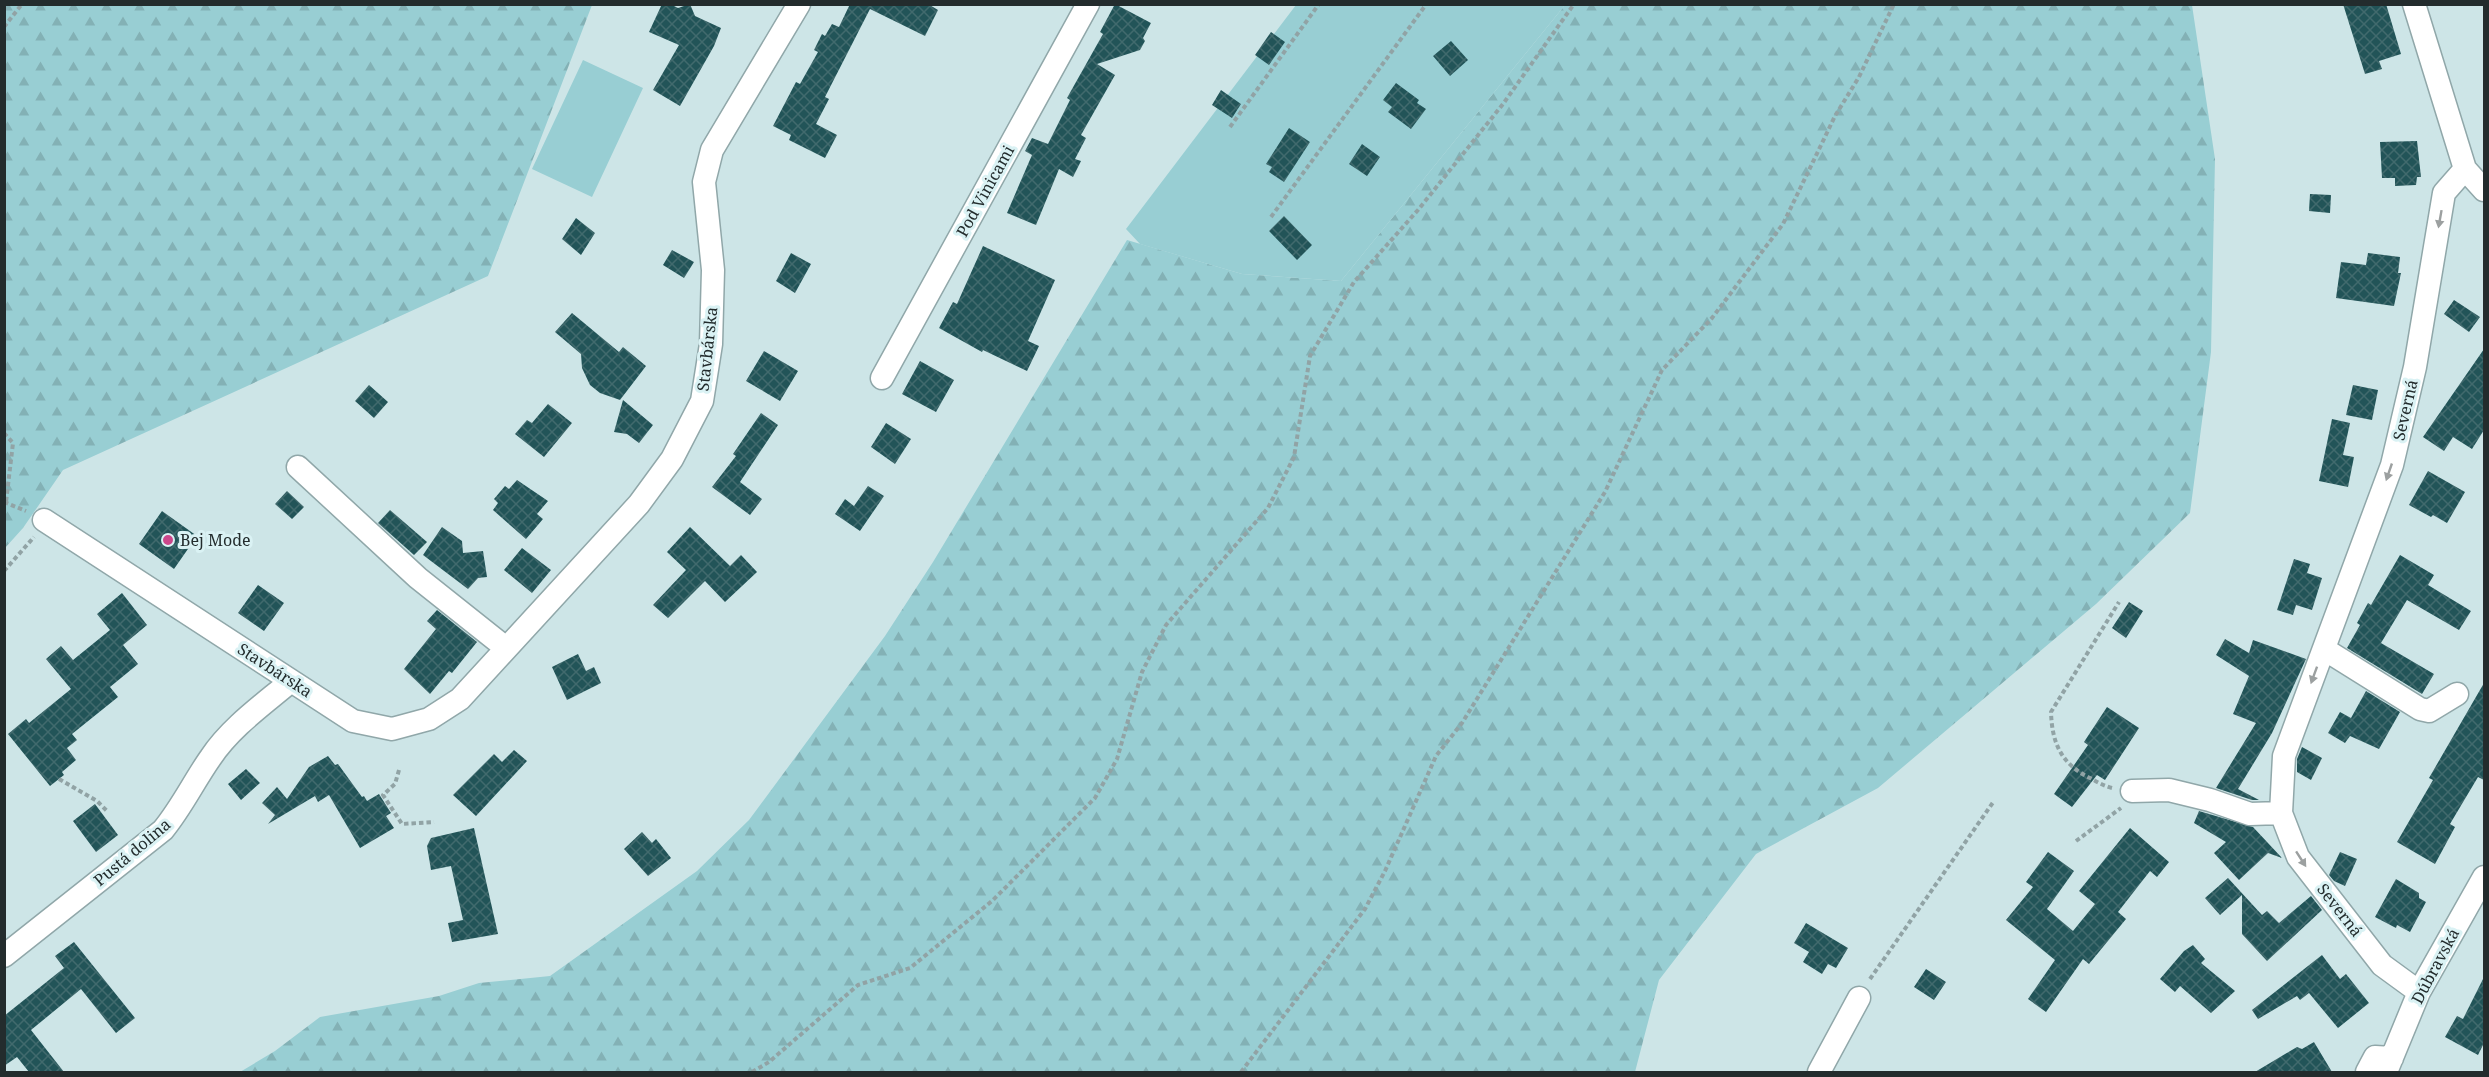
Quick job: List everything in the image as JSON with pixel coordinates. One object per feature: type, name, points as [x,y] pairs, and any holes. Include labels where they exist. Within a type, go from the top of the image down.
[{"type":"street","name":"Stavbárska","points":[[44,520],[353,721],[392,729],[429,719],[460,699],[639,504],[672,459],[702,401],[711,344],[713,270],[704,182],[712,150],[799,4]]},
{"type":"street","name":"Pod Vinicami","points":[[882,378],[1088,4]]},
{"type":"street","points":[[2414,4],[2465,169],[2484,190]]},
{"type":"street","name":"Severná","points":[[2419,992],[2382,965],[2298,857],[2281,813],[2284,756],[2392,465],[2415,367],[2444,193],[2465,169]]},
{"type":"street","points":[[298,467],[418,578],[506,648]]},
{"type":"street","points":[[2324,649],[2420,709],[2429,711],[2457,694]]},
{"type":"street","name":"Pustá dolina","points":[[4,956],[163,830],[180,809],[212,755],[235,729],[291,681]]},
{"type":"street","points":[[2132,792],[2169,790],[2210,800],[2250,814],[2281,813]]},
{"type":"street","name":"Dúbravská","points":[[2367,1072],[2375,1057],[2389,1065],[2419,992],[2484,877]]},
{"type":"street","points":[[1819,1072],[1859,998]]},
{"type":"path","points":[[4,27],[22,4]]},
{"type":"path","points":[[1230,127],[1319,4]]},
{"type":"path","points":[[1271,217],[1425,6],[1423,4]]},
{"type":"path","points":[[752,1072],[770,1062],[858,985],[910,968],[992,901],[1095,798],[1117,759],[1142,672],[1166,625],[1268,508],[1294,457],[1310,356],[1354,282],[1418,210],[1503,104],[1574,4]]},
{"type":"path","points":[[1241,1072],[1365,909],[1385,871],[1436,756],[1461,723],[1605,492],[1662,370],[1712,318],[1783,224],[1835,116],[1860,77],[1894,4]]},
{"type":"path","points":[[4,433],[13,443],[6,502]]},
{"type":"path","points":[[4,571],[31,540],[44,520]]},
{"type":"path","points":[[2076,842],[2124,806],[2132,792],[2107,787],[2082,774],[2063,760],[2052,731],[2052,712],[2119,602]]},
{"type":"path","points":[[399,770],[395,784],[383,795],[402,824],[434,822]]},
{"type":"path","points":[[59,779],[97,801],[108,812]]},
{"type":"path","points":[[1859,998],[1875,970],[1994,801]]},
{"type":"green space","points":[[5,4],[592,5],[488,276],[63,470],[23,528],[5,548]]},
{"type":"green space","points":[[1296,5],[1565,5],[1341,281],[1242,274],[1140,244],[1126,229]]},
{"type":"green space","points":[[1565,5],[2192,5],[2215,159],[2211,352],[2190,513],[2096,604],[1878,788],[1756,854],[1659,980],[1635,1072],[240,1072],[275,1051],[320,1017],[439,996],[479,983],[550,976],[697,871],[749,820],[885,636],[933,562],[1127,240],[1242,274],[1341,281]]},
{"type":"green space","points":[[583,60],[643,88],[592,197],[532,169]]},
{"type":"building","points":[[662,4],[670,4],[678,8],[690,4],[695,16],[721,28],[714,46],[680,106],[653,90],[679,45],[649,32]]},
{"type":"building","points":[[850,4],[928,4],[938,10],[925,36],[870,9],[825,97],[829,99],[816,124],[837,135],[825,158],[789,140],[791,135],[773,126],[796,82],[800,84],[818,52],[814,50],[822,34],[825,36],[832,24],[839,27]]},
{"type":"building","points":[[1115,4],[1151,23],[1143,38],[1145,41],[1140,50],[1097,64],[1115,75],[1081,135],[1086,138],[1075,159],[1081,161],[1073,177],[1059,169],[1036,225],[1007,213],[1032,155],[1025,151],[1032,138],[1048,144],[1070,100],[1067,98],[1103,34],[1100,32]]},
{"type":"building","points":[[2343,4],[2386,4],[2401,54],[2379,61],[2382,69],[2365,74]]},
{"type":"building","points":[[1271,32],[1285,42],[1269,65],[1255,55]]},
{"type":"building","points":[[1451,41],[1468,60],[1450,76],[1433,56]]},
{"type":"building","points":[[1396,83],[1419,100],[1417,103],[1426,109],[1411,129],[1388,112],[1392,107],[1383,100]]},
{"type":"building","points":[[1221,90],[1241,104],[1232,118],[1212,105]]},
{"type":"building","points":[[1289,128],[1310,142],[1284,182],[1269,172],[1272,167],[1266,164]]},
{"type":"building","points":[[2417,141],[2421,177],[2417,177],[2416,185],[2395,186],[2395,178],[2382,178],[2380,142]]},
{"type":"building","points":[[1362,144],[1380,157],[1367,176],[1349,164]]},
{"type":"building","points":[[2310,194],[2331,195],[2330,213],[2309,211]]},
{"type":"building","points":[[1284,216],[1312,245],[1297,260],[1269,231]]},
{"type":"building","points":[[576,218],[595,233],[581,255],[562,239]]},
{"type":"building","points":[[983,246],[1055,280],[1028,341],[1039,346],[1027,371],[983,350],[982,352],[939,328],[953,302],[957,304]]},
{"type":"building","points":[[672,250],[694,262],[684,278],[663,265]]},
{"type":"building","points":[[791,253],[811,264],[795,293],[776,281]]},
{"type":"building","points":[[2368,253],[2400,257],[2398,273],[2401,273],[2394,306],[2336,298],[2341,262],[2366,265]]},
{"type":"building","points":[[2454,300],[2480,317],[2469,332],[2444,314]]},
{"type":"building","points":[[572,313],[619,352],[623,347],[646,366],[620,400],[600,393],[590,385],[582,368],[581,354],[555,332]]},
{"type":"building","points":[[2484,349],[2484,430],[2472,449],[2453,437],[2444,451],[2423,437]]},
{"type":"building","points":[[764,351],[798,371],[780,401],[746,381]]},
{"type":"building","points":[[920,361],[954,380],[936,412],[902,394]]},
{"type":"building","points":[[369,385],[388,402],[374,418],[355,401]]},
{"type":"building","points":[[2353,385],[2378,390],[2372,420],[2346,415]]},
{"type":"building","points":[[623,400],[653,425],[639,443],[627,434],[614,432]]},
{"type":"building","points":[[548,404],[572,423],[544,457],[515,434],[527,420],[532,423]]},
{"type":"building","points":[[761,413],[778,425],[740,482],[762,499],[750,515],[712,487],[736,456],[733,454]]},
{"type":"building","points":[[2332,419],[2350,423],[2343,455],[2354,457],[2348,487],[2319,481]]},
{"type":"building","points":[[886,423],[911,439],[895,464],[871,447]]},
{"type":"building","points":[[2428,471],[2465,492],[2447,523],[2409,505]]},
{"type":"building","points":[[517,480],[548,501],[537,514],[543,519],[526,539],[493,510],[498,503],[494,499],[505,486],[509,489]]},
{"type":"building","points":[[868,486],[884,496],[860,531],[835,514],[845,499],[854,506]]},
{"type":"building","points":[[287,491],[304,507],[292,519],[275,504]]},
{"type":"building","points":[[390,510],[427,542],[414,555],[378,523]]},
{"type":"building","name":"Bej Mode","points":[[162,511],[197,536],[174,569],[139,544]]},
{"type":"building","points":[[442,527],[462,541],[463,553],[483,551],[487,577],[478,578],[468,589],[423,555]]},
{"type":"building","points":[[690,527],[730,566],[741,555],[757,572],[725,602],[705,581],[668,618],[653,605],[686,570],[667,552]]},
{"type":"building","points":[[522,548],[551,570],[532,593],[504,570]]},
{"type":"building","points":[[2400,555],[2434,575],[2428,585],[2471,611],[2459,630],[2407,600],[2381,643],[2434,674],[2422,694],[2347,648],[2360,625],[2357,623],[2368,603],[2371,605]]},
{"type":"building","points":[[2294,559],[2310,564],[2307,573],[2322,578],[2312,610],[2296,605],[2293,615],[2277,610]]},
{"type":"building","points":[[258,585],[284,603],[264,631],[238,613]]},
{"type":"building","points":[[122,593],[147,625],[123,645],[138,664],[110,687],[118,697],[72,734],[77,740],[67,748],[76,760],[62,772],[64,775],[50,786],[8,734],[26,719],[29,723],[71,689],[46,659],[61,646],[73,660],[110,630],[97,614]]},
{"type":"building","points":[[2129,602],[2143,611],[2126,638],[2112,628]]},
{"type":"building","points":[[437,610],[477,642],[452,673],[449,671],[430,694],[404,669],[436,629],[427,621]]},
{"type":"building","points":[[2225,639],[2249,653],[2253,640],[2306,659],[2272,733],[2238,789],[2259,800],[2252,800],[2216,788],[2256,723],[2233,714],[2249,676],[2216,655]]},
{"type":"building","points":[[578,654],[586,671],[594,667],[601,683],[567,700],[552,667]]},
{"type":"building","points":[[2484,683],[2484,780],[2478,777],[2450,824],[2455,827],[2435,864],[2397,842],[2433,780],[2429,778]]},
{"type":"building","points":[[2366,691],[2400,712],[2379,749],[2350,736],[2345,743],[2328,733],[2340,712],[2351,718]]},
{"type":"building","points":[[2107,707],[2139,728],[2105,780],[2097,775],[2072,807],[2054,794],[2088,745],[2084,742]]},
{"type":"building","points":[[2302,747],[2322,758],[2311,780],[2297,772],[2297,759]]},
{"type":"building","points":[[514,750],[527,761],[476,816],[453,795],[494,754],[502,762]]},
{"type":"building","points":[[328,756],[335,765],[338,764],[367,801],[379,794],[391,813],[386,816],[394,828],[360,848],[329,795],[318,802],[315,796],[268,824],[275,815],[262,803],[277,787],[287,799],[309,767]]},
{"type":"building","points":[[246,769],[260,783],[241,800],[228,784]]},
{"type":"building","points":[[95,804],[118,835],[96,852],[73,821]]},
{"type":"building","points":[[2199,811],[2253,827],[2282,858],[2268,853],[2239,880],[2214,853],[2226,842],[2194,823]]},
{"type":"building","points":[[474,828],[498,934],[452,942],[448,923],[463,920],[451,866],[431,870],[427,846],[431,838]]},
{"type":"building","points":[[2130,828],[2169,862],[2157,877],[2150,871],[2118,912],[2126,919],[2089,964],[2083,959],[2046,1012],[2028,999],[2055,960],[2006,920],[2033,887],[2026,882],[2048,852],[2074,871],[2047,909],[2073,931],[2095,904],[2079,891]]},
{"type":"building","points":[[642,832],[652,843],[656,839],[671,858],[648,876],[624,849]]},
{"type":"building","points":[[2340,852],[2357,859],[2345,886],[2334,881],[2329,875]]},
{"type":"building","points":[[2228,878],[2262,915],[2267,911],[2279,923],[2311,896],[2322,910],[2267,961],[2242,934],[2242,895],[2220,915],[2205,898]]},
{"type":"building","points":[[2396,879],[2419,893],[2419,898],[2426,902],[2410,932],[2397,925],[2396,928],[2375,917]]},
{"type":"building","points":[[1806,923],[1848,948],[1836,968],[1828,964],[1822,974],[1803,962],[1809,952],[1794,943]]},
{"type":"building","points":[[74,942],[135,1018],[116,1033],[81,989],[31,1030],[64,1072],[29,1072],[17,1057],[4,1066],[4,1016],[64,968],[55,956]]},
{"type":"building","points":[[2193,945],[2205,959],[2201,963],[2235,991],[2211,1013],[2180,986],[2175,992],[2160,979],[2184,951]]},
{"type":"building","points":[[2322,955],[2340,979],[2346,974],[2369,1003],[2338,1028],[2309,993],[2300,1000],[2297,996],[2258,1019],[2252,1010]]},
{"type":"building","points":[[1926,969],[1946,982],[1934,1000],[1914,987]]},
{"type":"building","points":[[2484,977],[2484,1043],[2478,1055],[2445,1037],[2457,1016],[2463,1019]]},
{"type":"building","points":[[2314,1042],[2332,1072],[2255,1072],[2297,1047],[2302,1049]]},
{"type":"place","name":"Bej Mode","points":[[168,540]]}]
